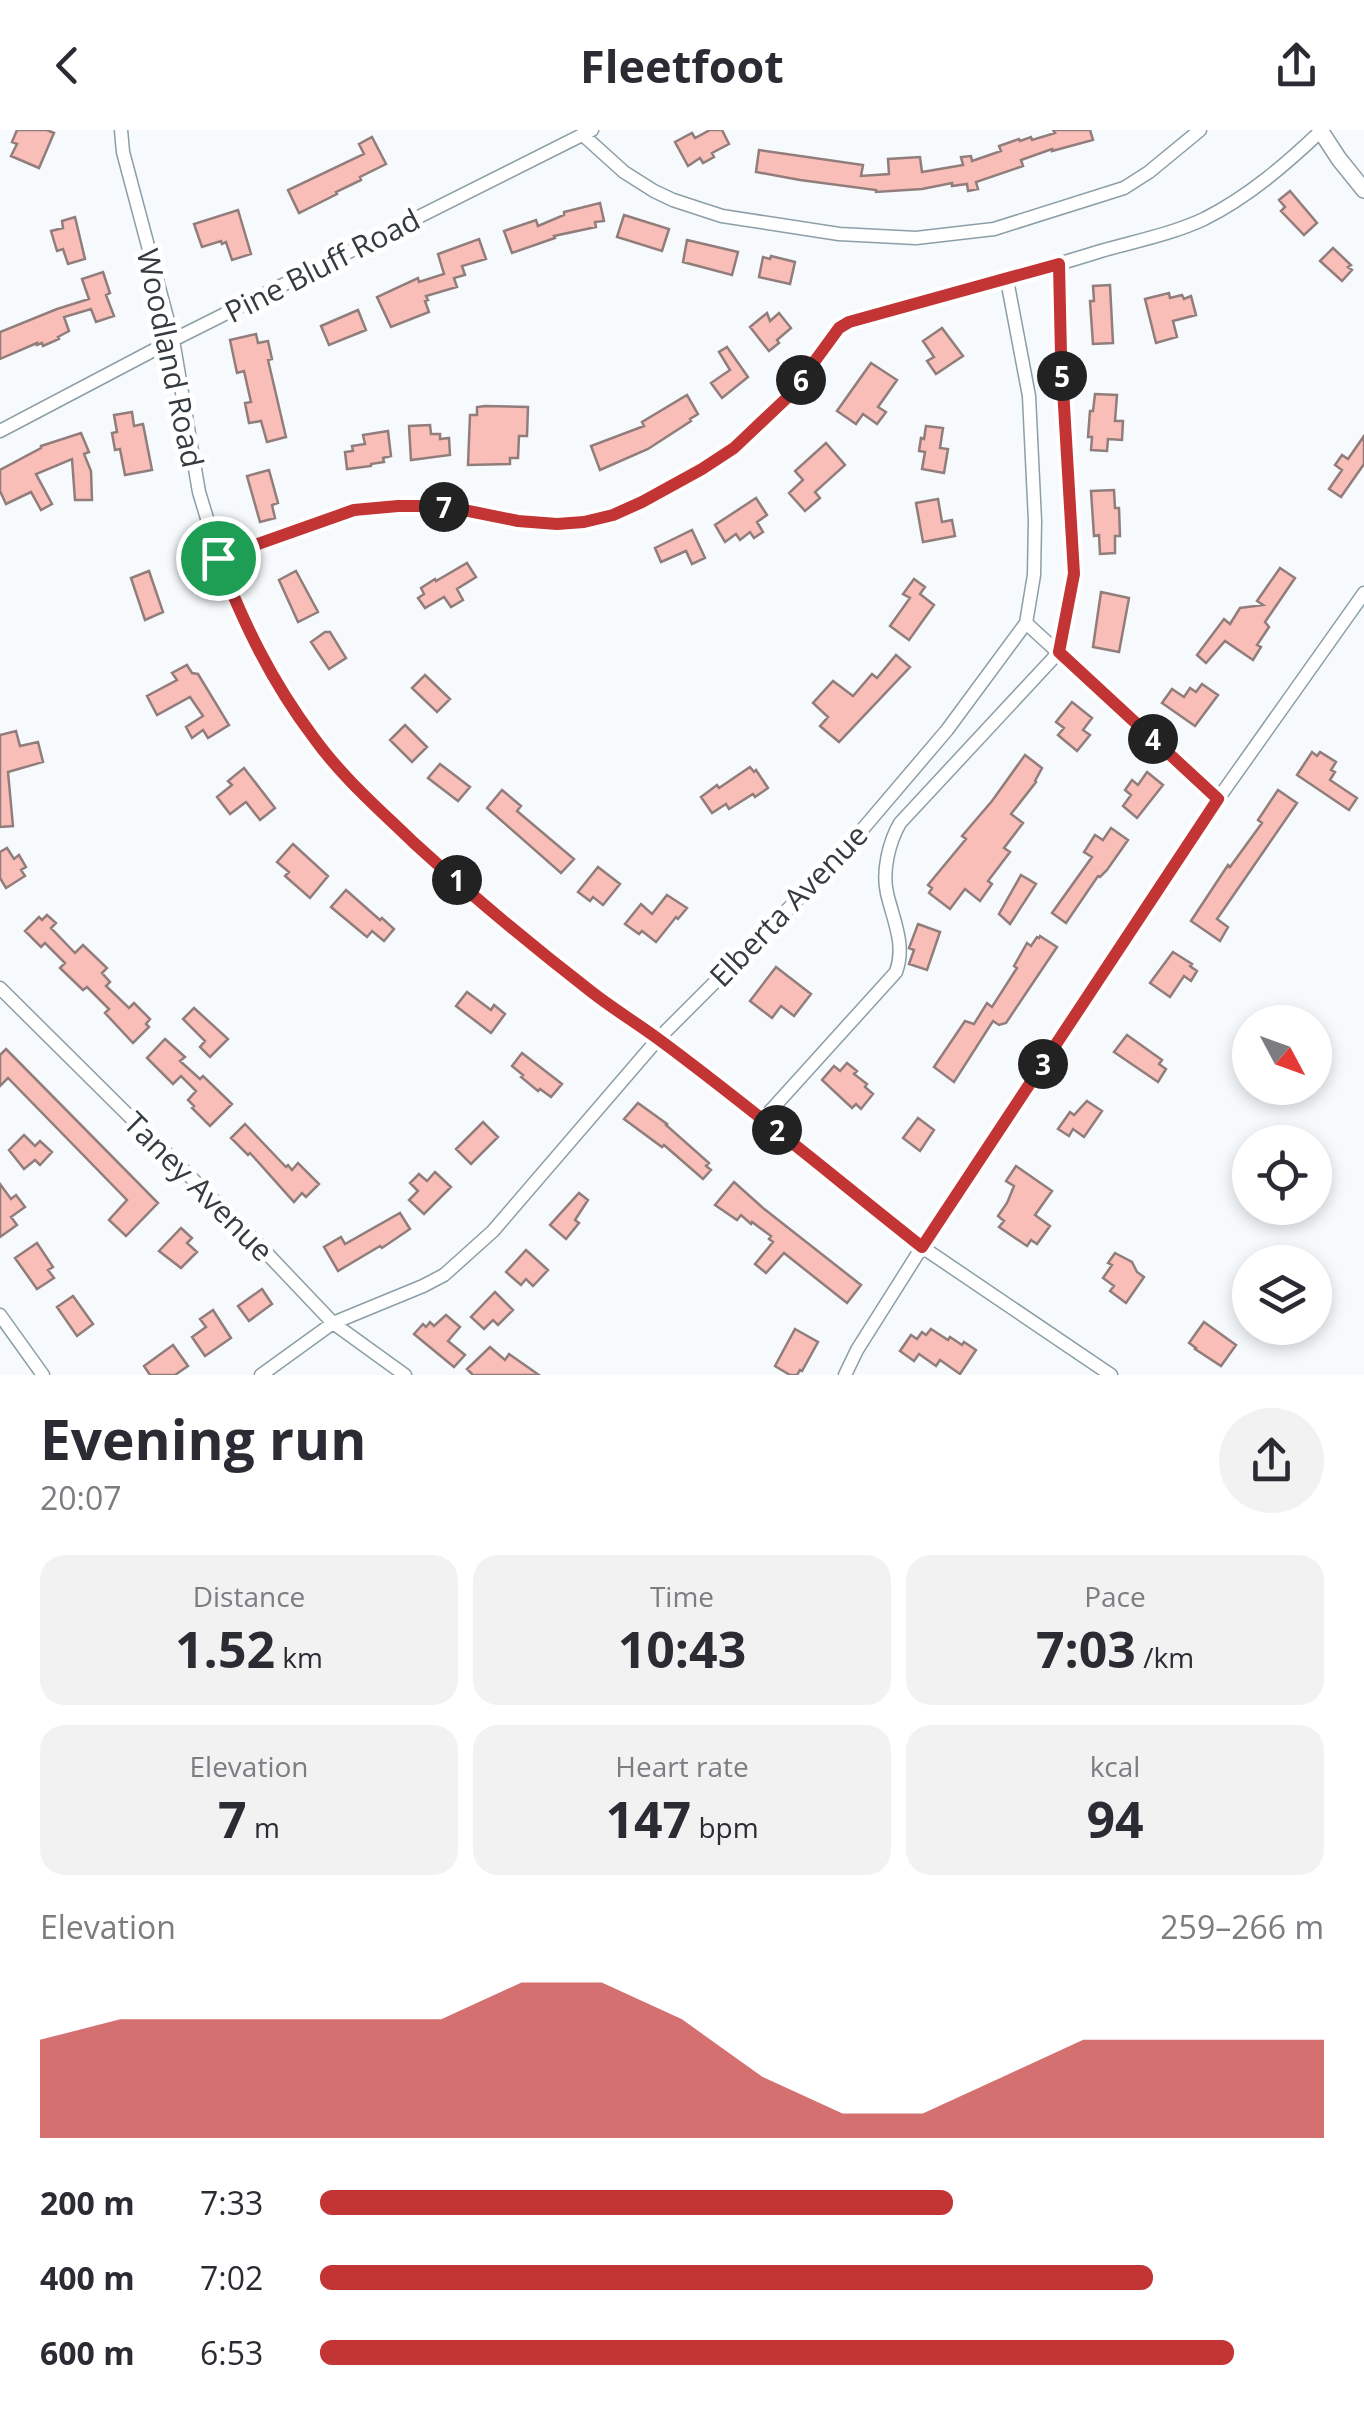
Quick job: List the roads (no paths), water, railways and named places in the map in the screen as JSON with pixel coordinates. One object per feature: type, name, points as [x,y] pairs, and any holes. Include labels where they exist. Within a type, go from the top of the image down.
[{"type":"street","name":"Woodland Road","points":[[121,130],[123,152],[173,340],[199,492],[218,558],[260,656],[314,739],[345,775],[440,866],[594,994],[763,1119],[922,1247],[1112,1375]]},
{"type":"street","points":[[587,132],[624,172],[654,191],[722,216],[839,234],[916,238],[994,229],[1124,188],[1150,172],[1200,130]]},
{"type":"street","points":[[218,558],[354,510],[444,506],[518,521],[557,524],[613,515],[734,448],[790,395],[839,328],[849,322],[1170,233],[1242,197],[1320,131],[1364,190]]},
{"type":"street","name":"Pine Bluff Road","points":[[0,431],[587,132]]},
{"type":"street","points":[[763,1119],[896,972],[901,954],[886,878],[892,837],[900,823],[1059,652],[1074,574],[1064,432],[1059,264]]},
{"type":"street","name":"Elberta Avenue","points":[[262,1375],[333,1323],[444,1275],[493,1231],[658,1039],[833,864],[947,730],[1026,623],[1034,575],[1028,396],[1007,280]]},
{"type":"street","points":[[845,1375],[922,1247],[1218,799],[1364,593]]},
{"type":"street","points":[[1026,623],[1218,799]]},
{"type":"street","name":"Taney Avenue","points":[[0,988],[258,1243],[333,1323],[405,1375]]},
{"type":"street","points":[[0,1315],[43,1375]]}]
